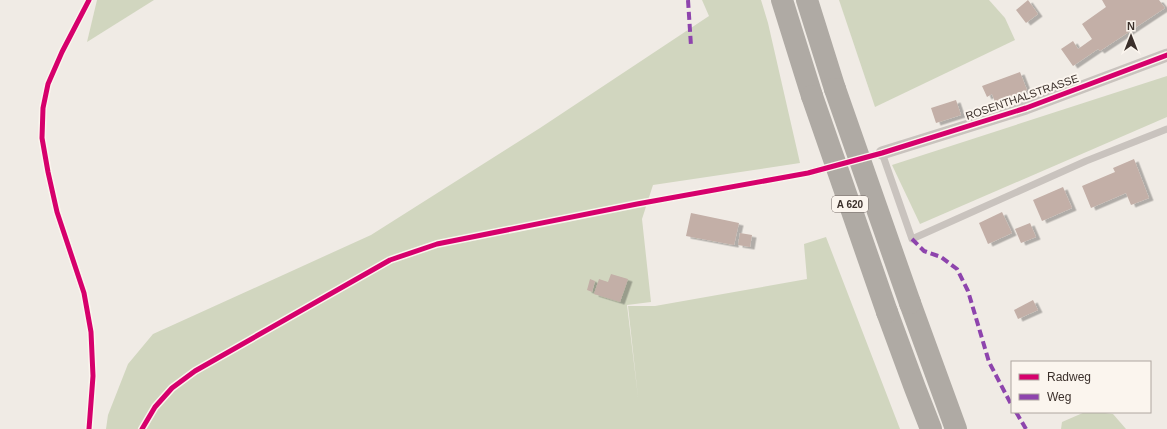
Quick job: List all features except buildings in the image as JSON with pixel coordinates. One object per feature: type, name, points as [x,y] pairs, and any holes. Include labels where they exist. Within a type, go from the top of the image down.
[{"type":"highway","name":"A 620","points":[[782,0],[812,96],[887,312],[931,429]]},
{"type":"highway","name":"A 620","points":[[807,0],[835,89],[956,429]]},
{"type":"street","name":"ROSENTHALSTRASSE","points":[[882,153],[1026,108],[1167,56]]},
{"type":"lane","points":[[142,429],[155,407],[172,388],[195,372],[390,260],[437,244],[637,204],[808,173],[882,153],[912,238],[1086,161],[1167,129]]},
{"type":"green space","points":[[97,0],[154,0],[87,42]]},
{"type":"green space","points":[[702,0],[761,0],[768,23],[800,163],[653,185],[642,219],[651,302],[627,305],[638,397],[628,306],[655,306],[807,279],[804,244],[826,237],[900,429],[106,429],[108,415],[128,364],[153,334],[371,235],[540,128],[709,16]]},
{"type":"green space","points":[[839,0],[989,0],[1005,18],[1015,40],[875,107]]},
{"type":"green space","points":[[1167,76],[1167,117],[920,224],[892,165]]},
{"type":"green space","points":[[1083,413],[1105,413],[1113,414],[1126,429],[1061,429],[1062,422]]},
{"type":"marked path","points":[[688,0],[691,46]]},
{"type":"marked path","points":[[912,239],[924,251],[941,257],[957,269],[968,291],[989,362],[1011,404]]},
{"type":"marked path","points":[[1017,413],[1026,429]]},
{"type":"cycle path","points":[[89,0],[62,52],[48,84],[43,108],[42,138],[57,212],[84,293],[91,332],[93,376],[89,429]]},
{"type":"cycle path","points":[[142,429],[155,407],[172,388],[195,371],[390,260],[437,244],[637,204],[808,173],[882,153],[1026,108],[1167,55]]}]
